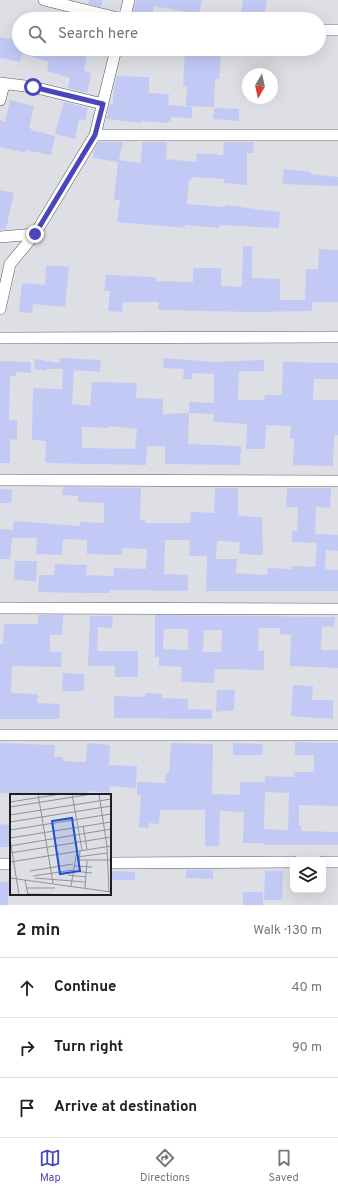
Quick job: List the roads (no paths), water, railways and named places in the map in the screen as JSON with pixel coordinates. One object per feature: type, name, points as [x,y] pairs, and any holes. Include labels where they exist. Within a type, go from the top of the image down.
[{"type":"street","points":[[44,0],[94,12]]},
{"type":"street","points":[[125,12],[128,0]]},
{"type":"street","points":[[326,30],[338,30]]},
{"type":"street","points":[[0,309],[10,264],[35,234],[95,135],[114,56]]},
{"type":"street","points":[[0,100],[2,83],[33,87],[103,104]]},
{"type":"street","points":[[95,135],[338,135]]},
{"type":"street","points":[[0,238],[35,234]]},
{"type":"street","points":[[0,338],[338,337]]},
{"type":"street","points":[[0,480],[338,481]]},
{"type":"street","points":[[0,608],[338,609]]},
{"type":"street","points":[[0,735],[338,735]]},
{"type":"street","points":[[111,863],[290,862]]},
{"type":"street","points":[[326,862],[338,862]]}]
